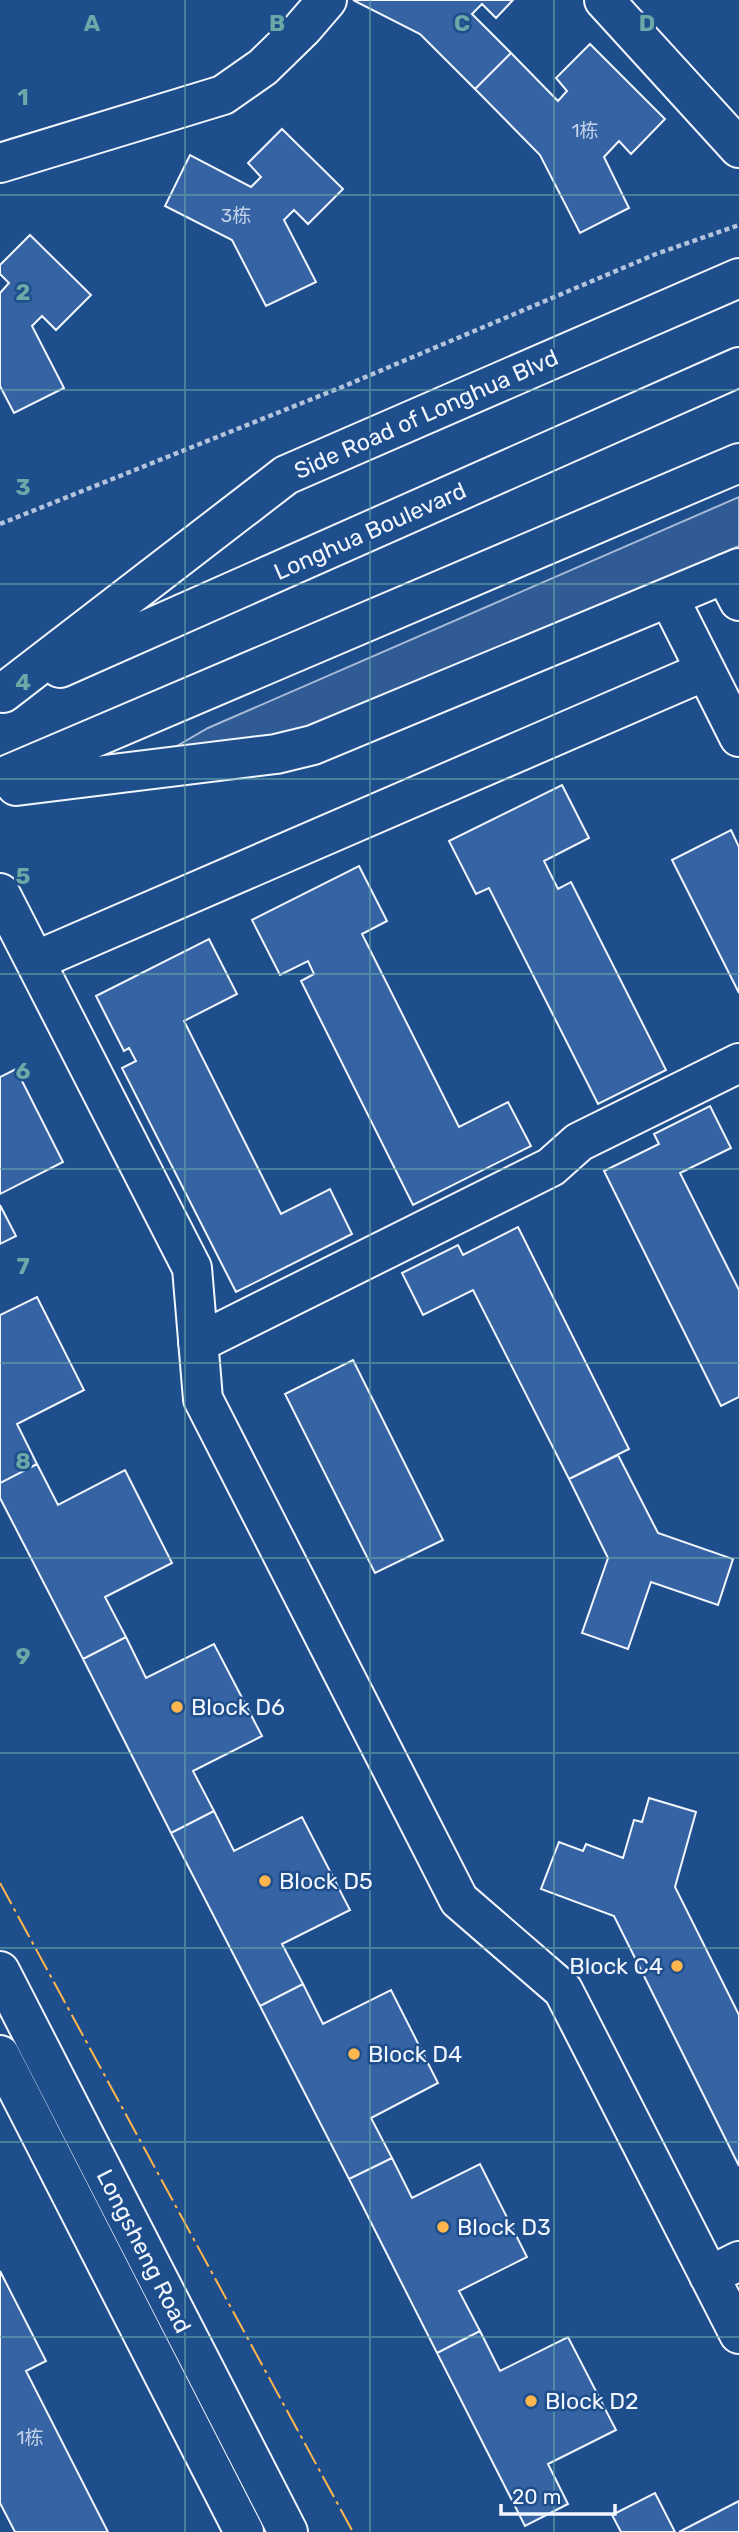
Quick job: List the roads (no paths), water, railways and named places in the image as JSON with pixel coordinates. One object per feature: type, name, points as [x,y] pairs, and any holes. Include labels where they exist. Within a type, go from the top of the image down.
[{"type":"main road","points":[[0,163],[223,94],[263,67],[327,0]]},
{"type":"main road","points":[[604,0],[739,148]]},
{"type":"main road","name":"Side Road of Longhua Blvd","points":[[1,691],[286,475],[739,278]]},
{"type":"main road","name":"Longhua Boulevard","points":[[1,691],[739,367]]},
{"type":"main road","points":[[0,778],[739,463]]},
{"type":"main road","points":[[0,789],[276,754],[313,745],[668,598],[734,581]]},
{"type":"main road","points":[[668,598],[739,737]]},
{"type":"main road","points":[[35,961],[705,671]]},
{"type":"main road","points":[[0,893],[192,1268],[203,1399],[459,1900],[563,1990],[724,2269],[739,2334]]},
{"type":"main road","points":[[198,1343],[551,1167],[579,1142],[739,1063]]},
{"type":"main road","name":"Longsheng Road","points":[[0,1970],[288,2532]]},
{"type":"main road","name":"Longsheng Road","points":[[0,2055],[244,2532]]},
{"type":"place","name":"Block D6","points":[[177,1707]]},
{"type":"place","name":"Block D5","points":[[265,1881]]},
{"type":"place","name":"Block C4","points":[[677,1966]]},
{"type":"place","name":"Block D4","points":[[354,2054]]},
{"type":"place","name":"Block D3","points":[[443,2227]]},
{"type":"place","name":"Block D2","points":[[531,2401]]}]
